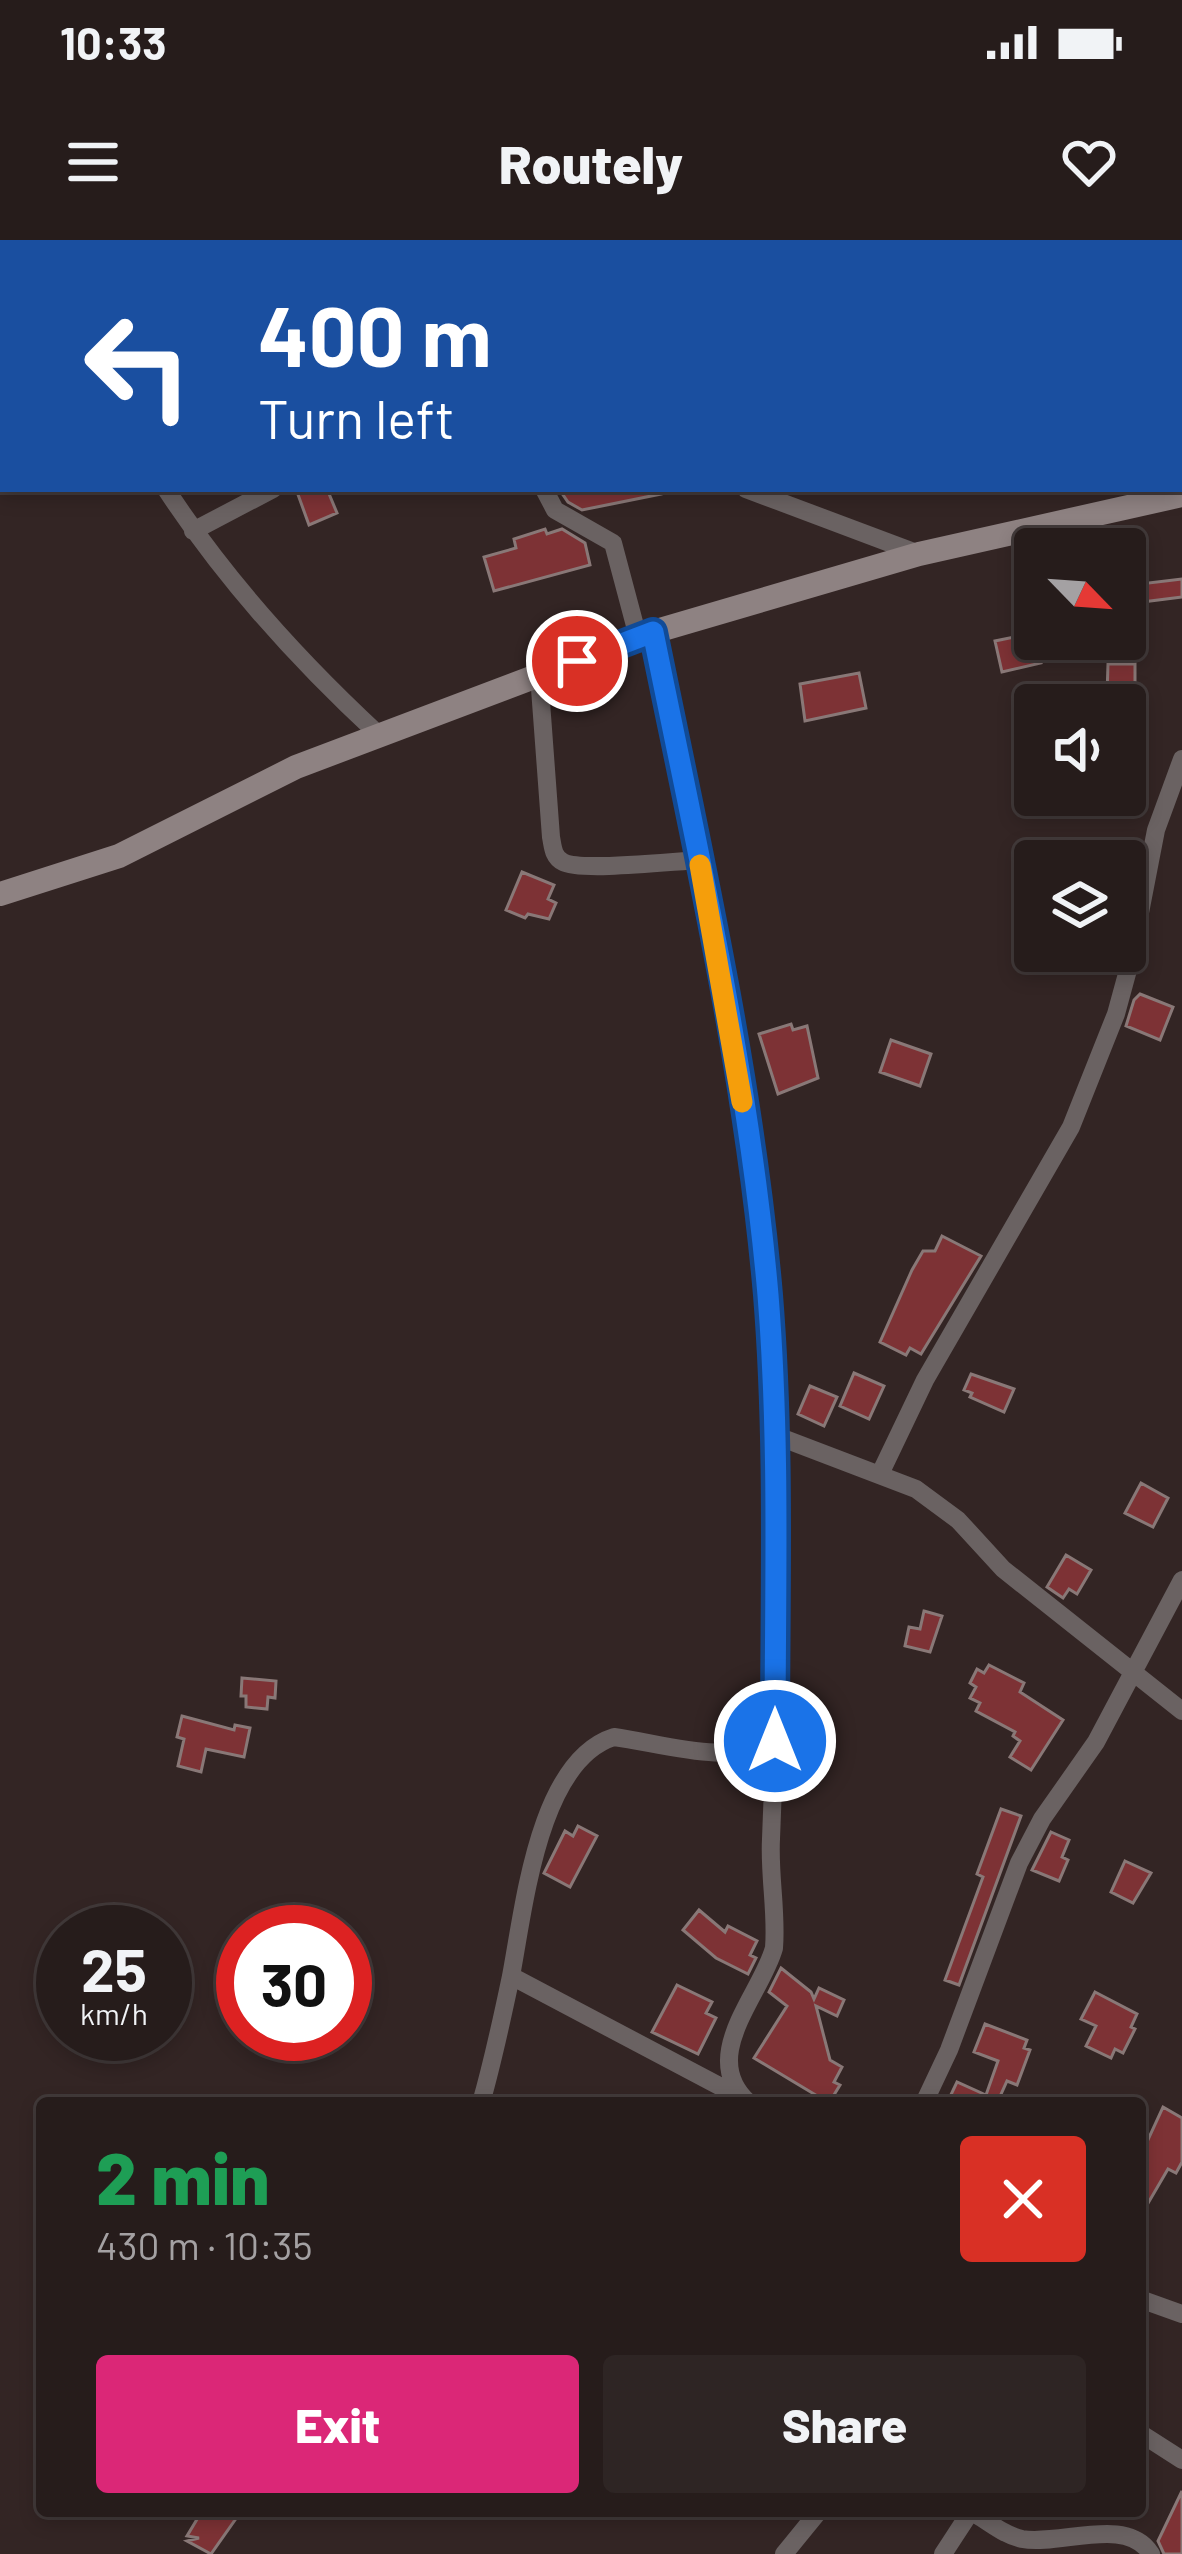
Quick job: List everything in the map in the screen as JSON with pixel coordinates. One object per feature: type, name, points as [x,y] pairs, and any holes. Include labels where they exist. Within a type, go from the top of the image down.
[{"type":"main road","points":[[0,894],[119,856],[296,767],[646,635],[919,554],[1175,502]]},
{"type":"street","points":[[168,492],[302,664],[379,735]]},
{"type":"street","points":[[194,531],[267,492]]},
{"type":"street","points":[[546,492],[555,510],[613,543],[646,635],[700,860],[748,1140],[767,1292],[777,1436],[770,1847],[774,1948],[731,2044],[734,2084],[744,2097]]},
{"type":"street","points":[[754,492],[919,554]]},
{"type":"street","points":[[538,675],[551,837],[558,859],[565,864],[592,865],[700,860]]},
{"type":"street","points":[[880,1474],[925,1380],[1071,1127],[1116,1014],[1156,830],[1182,759]]},
{"type":"street","points":[[777,1436],[916,1489],[941,1506],[1003,1569],[1182,1711]]},
{"type":"street","points":[[927,2097],[950,2050],[1019,1863],[1042,1820],[1096,1742],[1182,1580]]},
{"type":"street","points":[[482,2097],[541,1836],[568,1774],[586,1753],[614,1737],[734,1754],[775,1741]]},
{"type":"street","points":[[511,1976],[740,2097]]},
{"type":"street","points":[[1146,2301],[1182,2314]]},
{"type":"street","points":[[1146,2437],[1182,2460]]},
{"type":"street","points":[[784,2554],[814,2517]]},
{"type":"street","points":[[944,2554],[967,2517]]},
{"type":"street","points":[[982,2517],[1024,2540],[1120,2534],[1144,2542],[1150,2554]]},
{"type":"building","points":[[297,492],[328,492],[337,513],[309,525]]},
{"type":"building","points":[[561,492],[661,494],[582,510]]},
{"type":"building","points":[[545,529],[547,534],[562,529],[585,543],[590,565],[494,591],[484,557],[516,548],[514,539]]},
{"type":"building","points":[[1182,579],[1182,597],[1146,602],[1146,583]]},
{"type":"building","points":[[1014,637],[1014,660],[1041,663],[1002,672],[995,641]]},
{"type":"building","points":[[1108,664],[1135,664],[1135,684],[1107,684]]},
{"type":"building","points":[[859,673],[866,708],[805,721],[800,684]]},
{"type":"building","points":[[522,872],[554,885],[548,899],[556,903],[549,919],[528,914],[525,918],[506,910]]},
{"type":"building","points":[[1140,994],[1173,1007],[1160,1040],[1126,1026]]},
{"type":"building","points":[[791,1024],[793,1030],[807,1026],[818,1078],[778,1094],[759,1034]]},
{"type":"building","points":[[891,1040],[931,1054],[920,1086],[880,1072]]},
{"type":"building","points":[[942,1236],[981,1256],[921,1354],[910,1348],[906,1355],[880,1342],[923,1251],[935,1251]]},
{"type":"building","points":[[854,1373],[884,1386],[869,1419],[840,1406]]},
{"type":"building","points":[[971,1374],[1014,1389],[1004,1412],[970,1397],[972,1393],[964,1390]]},
{"type":"building","points":[[810,1386],[837,1397],[824,1426],[798,1414]]},
{"type":"building","points":[[1141,1483],[1168,1498],[1153,1527],[1125,1513]]},
{"type":"building","points":[[1066,1555],[1091,1570],[1077,1594],[1069,1589],[1063,1598],[1047,1587]]},
{"type":"building","points":[[924,1611],[942,1616],[930,1652],[905,1646],[909,1627],[920,1629]]},
{"type":"building","points":[[989,1665],[1024,1683],[1020,1692],[1063,1720],[1031,1770],[1010,1757],[1020,1741],[1013,1736],[1015,1732],[976,1711],[980,1703],[970,1698],[977,1669],[984,1673]]},
{"type":"building","points":[[242,1678],[276,1681],[275,1698],[268,1697],[267,1709],[246,1707]]},
{"type":"building","points":[[182,1716],[234,1730],[235,1725],[250,1728],[244,1757],[206,1749],[201,1772],[178,1766],[184,1739],[177,1737]]},
{"type":"building","points":[[1001,1809],[1021,1816],[959,1985],[945,1980],[983,1877],[977,1874]]},
{"type":"building","points":[[578,1826],[597,1836],[570,1887],[544,1873],[565,1831],[573,1836]]},
{"type":"building","points":[[1051,1832],[1069,1840],[1062,1857],[1068,1860],[1059,1881],[1032,1870]]},
{"type":"building","points":[[1125,1861],[1151,1873],[1133,1903],[1111,1892]]},
{"type":"building","points":[[699,1910],[725,1932],[728,1926],[757,1941],[748,1974],[716,1958],[683,1930]]},
{"type":"building","points":[[781,1968],[814,1999],[819,1988],[844,2000],[837,2016],[816,2006],[830,2060],[842,2067],[833,2097],[819,2097],[754,2058],[787,2006],[769,1992]]},
{"type":"building","points":[[677,1985],[712,2002],[706,2013],[716,2018],[698,2054],[652,2032]]},
{"type":"building","points":[[1095,1992],[1137,2014],[1123,2053],[1115,2049],[1111,2058],[1086,2046],[1096,2026],[1081,2019]]},
{"type":"building","points":[[985,2024],[1027,2040],[1024,2048],[1030,2050],[1017,2085],[1007,2081],[1000,2097],[950,2097],[957,2082],[986,2095],[998,2061],[974,2052]]},
{"type":"building","points":[[1163,2107],[1182,2118],[1182,2162],[1176,2173],[1168,2169],[1146,2207],[1146,2144]]},
{"type":"building","points":[[1182,2491],[1182,2554],[1164,2554],[1158,2541]]},
{"type":"building","points":[[198,2517],[235,2520],[211,2554],[187,2541],[199,2538],[187,2536]]},
{"type":"slow traffic","points":[[700,865],[742,1102]]},
{"type":"route","points":[[577,661],[653,632],[700,860],[748,1140],[767,1292],[777,1436],[775,1741]]}]
